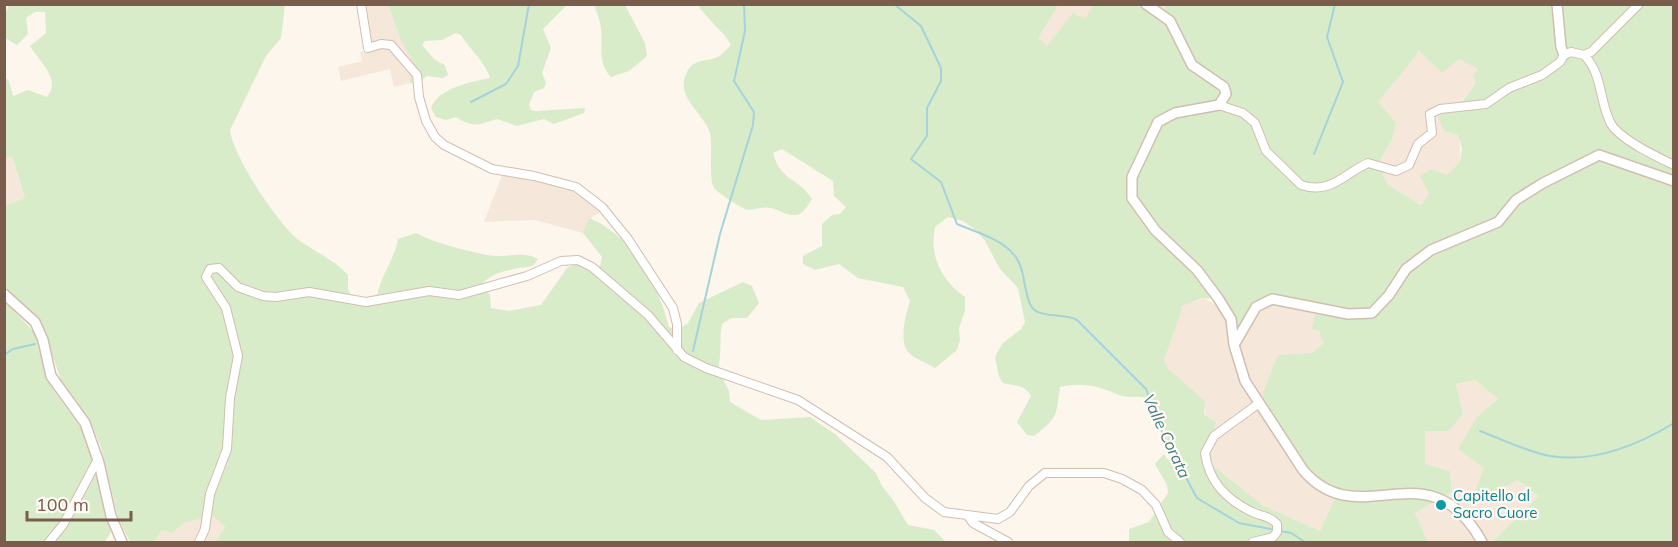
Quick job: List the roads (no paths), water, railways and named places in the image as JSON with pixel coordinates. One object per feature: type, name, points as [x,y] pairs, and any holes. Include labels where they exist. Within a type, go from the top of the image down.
[{"type":"street","points":[[361,4],[368,48],[381,44],[391,45],[417,75],[418,97],[426,121],[435,137],[444,146],[492,169],[534,176],[576,187],[602,207],[628,239],[673,308],[677,350]]},
{"type":"street","points":[[1146,4],[1170,21],[1192,65],[1224,87],[1226,94],[1219,105]]},
{"type":"street","points":[[1557,4],[1561,47],[1564,55]]},
{"type":"street","points":[[1584,55],[1591,52],[1638,5]]},
{"type":"street","points":[[1482,543],[1462,514],[1446,500],[1421,494],[1361,497],[1328,492],[1303,470],[1245,381],[1234,345],[1231,320],[1218,298],[1197,270],[1155,230],[1132,198],[1132,177],[1158,122],[1175,113],[1219,105],[1243,112],[1255,123],[1266,151],[1301,184],[1309,187],[1335,184],[1368,163],[1396,171],[1403,169],[1409,165],[1418,144],[1432,133],[1430,114],[1440,108],[1486,104],[1509,88],[1542,75],[1560,62],[1564,55],[1571,52],[1584,55],[1593,64],[1612,124],[1652,155],[1674,165]]},
{"type":"street","points":[[1234,345],[1256,307],[1272,298],[1348,314],[1372,313],[1389,296],[1406,269],[1431,250],[1498,222],[1516,200],[1551,178],[1599,155],[1674,181]]},
{"type":"street","points":[[199,543],[217,474],[228,444],[230,398],[238,356],[226,308],[206,277],[207,270],[213,267],[219,268],[238,287],[263,296],[276,297],[309,292],[366,302],[429,291],[459,295],[527,276],[561,261],[578,260],[592,267],[648,315],[677,350],[700,366],[798,400],[887,457],[938,509],[953,515],[1004,517],[1029,486],[1046,473],[1104,473],[1122,478],[1142,490],[1156,505],[1168,532],[1180,543]]},
{"type":"street","points":[[4,294],[35,322],[43,340],[51,376],[85,423],[98,459],[111,516],[122,543]]},
{"type":"street","points":[[1253,543],[1273,537],[1277,532],[1277,524],[1245,508],[1220,490],[1210,475],[1205,453],[1206,445],[1214,436],[1258,404]]},
{"type":"street","points":[[49,543],[63,525],[98,459]]},
{"type":"street","points":[[968,516],[973,524],[1008,543]]},
{"type":"waterway","points":[[471,102],[506,84],[518,66],[529,4]]},
{"type":"waterway","points":[[693,351],[720,234],[753,125],[754,112],[734,81],[745,31],[744,4]]},
{"type":"waterway","name":"Valle Corata","points":[[894,4],[921,26],[941,68],[941,81],[927,108],[927,136],[911,159],[941,182],[957,224],[988,237],[1010,250],[1019,262],[1032,307],[1041,313],[1077,320],[1146,389],[1164,437],[1197,498],[1239,523],[1291,533],[1305,542]]},
{"type":"waterway","points":[[1314,154],[1343,82],[1327,37],[1335,4]]},
{"type":"waterway","points":[[4,355],[13,349],[35,344]]},
{"type":"waterway","points":[[1480,431],[1541,454],[1582,457],[1630,445],[1674,423]]},
{"type":"place","name":"Capitello al Sacro Cuore","points":[[1441,505]]}]
